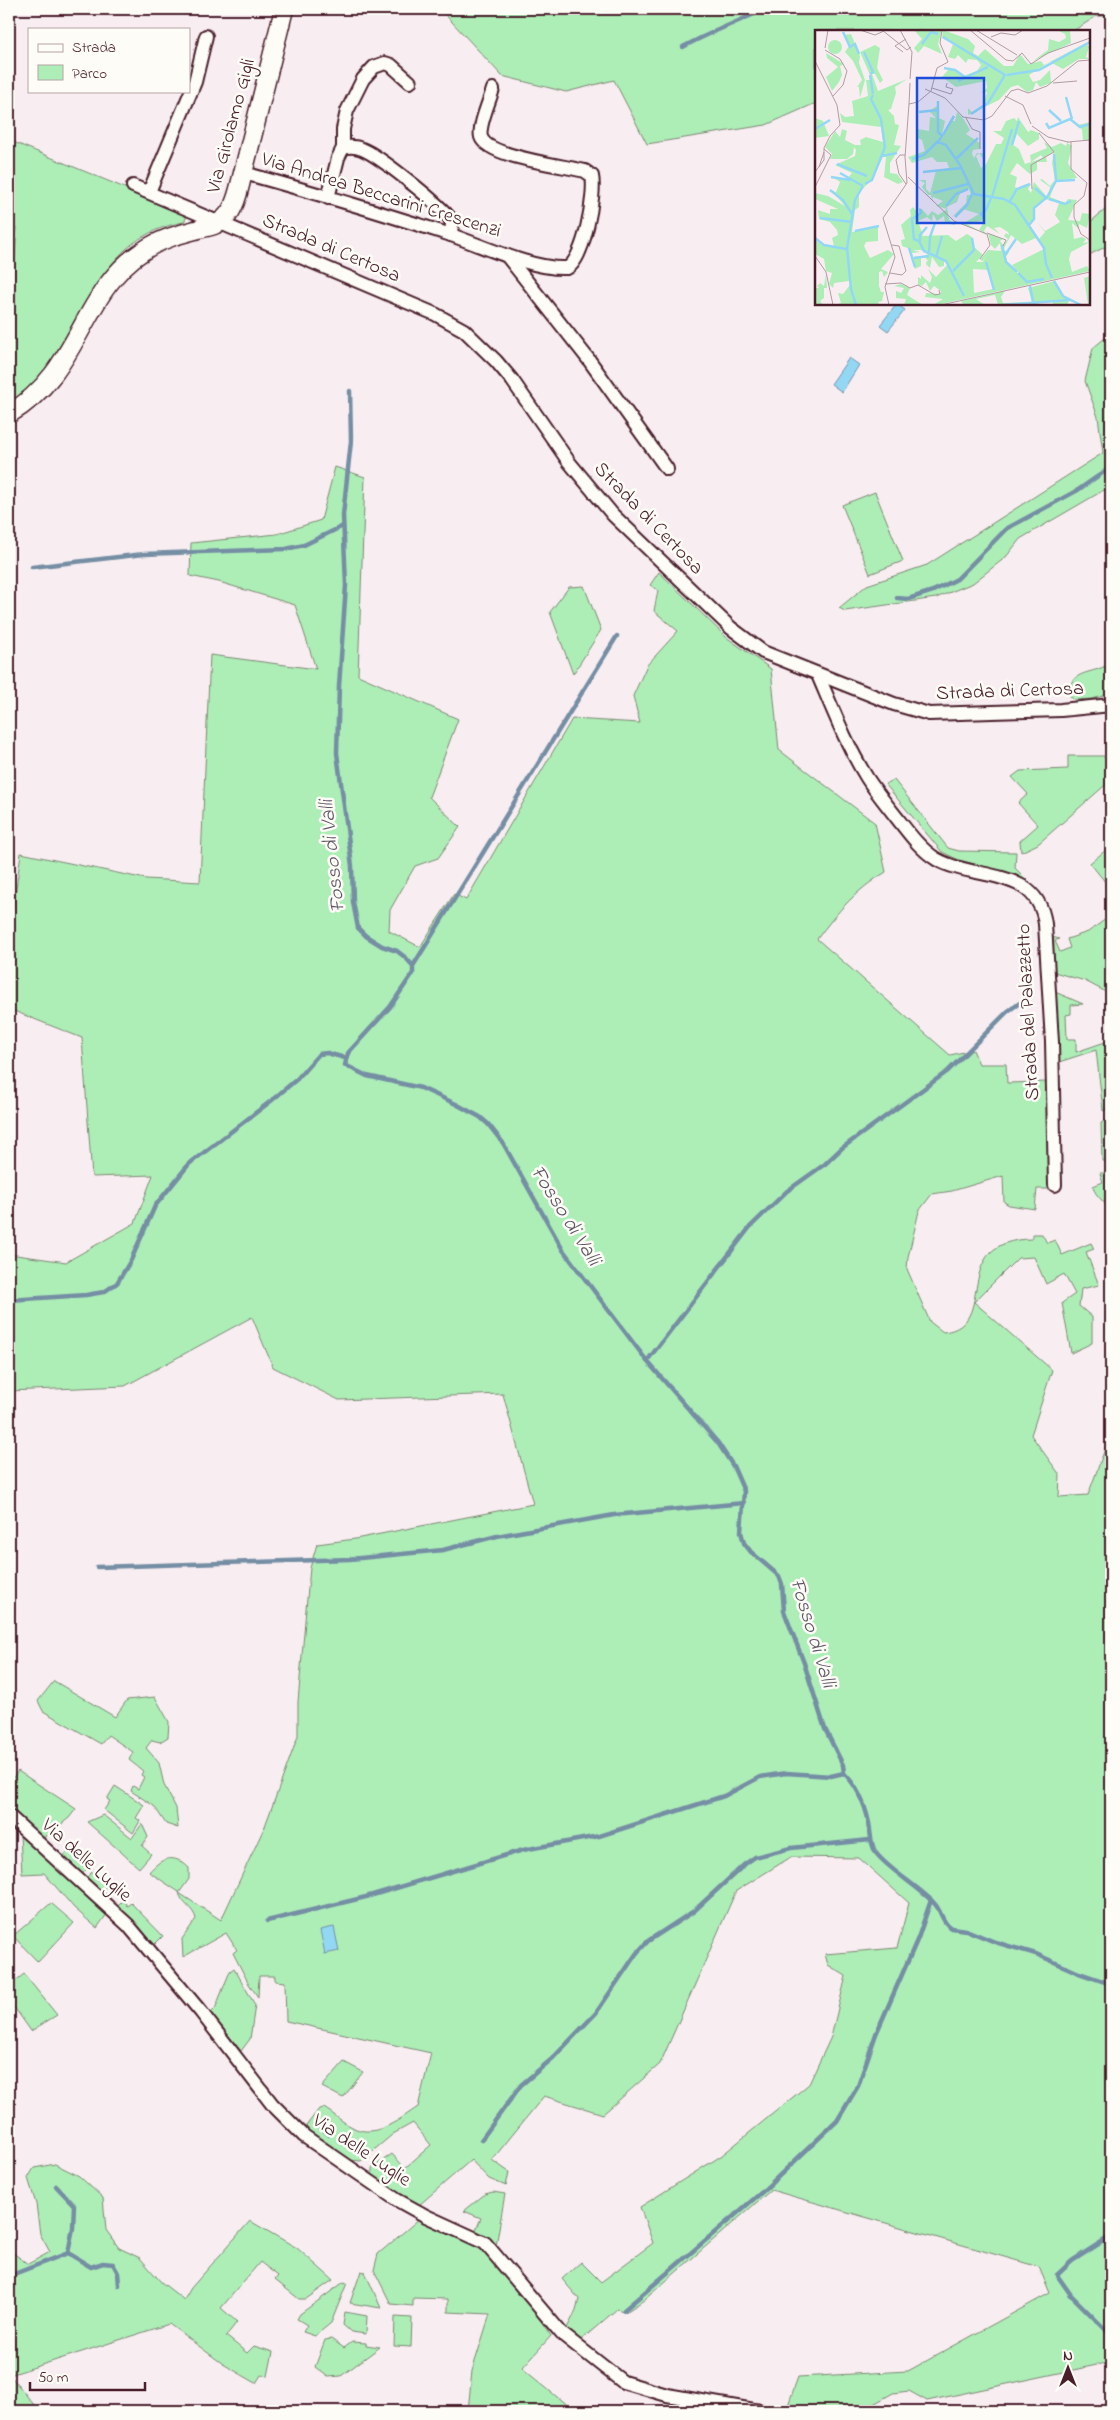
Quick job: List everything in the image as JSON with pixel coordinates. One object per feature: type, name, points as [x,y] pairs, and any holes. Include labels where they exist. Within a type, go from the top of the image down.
[{"type":"main road","name":"Via Girolamo Gigli","points":[[9,414],[28,402],[53,376],[71,350],[108,283],[122,267],[144,250],[160,241],[221,222],[234,205],[244,173],[284,9]]},
{"type":"street","points":[[150,192],[198,74],[206,36]]},
{"type":"street","points":[[328,198],[338,158],[343,148],[343,129],[347,111],[358,88],[370,70],[378,64],[387,63],[410,82]]},
{"type":"street","name":"Via Andrea Beccarini Crescenzi","points":[[244,173],[452,236],[507,256],[558,268],[571,266],[576,260],[590,212],[593,181],[588,172],[522,159],[485,143],[481,137],[481,129],[494,89]]},
{"type":"street","points":[[343,148],[354,147],[366,151],[423,194],[449,217],[452,223],[452,236]]},
{"type":"street","name":"Strada di Certosa","points":[[134,186],[435,314],[464,330],[481,345],[512,380],[569,462],[613,515],[664,566],[731,628],[758,649],[818,675],[894,704],[935,714],[1061,710],[1111,705]]},
{"type":"street","name":"Via Andrea Beccarini Crescenzi","points":[[507,256],[578,344],[667,469]]},
{"type":"street","name":"Strada del Palazzetto","points":[[818,675],[868,780],[921,846],[937,859],[950,865],[985,872],[1012,882],[1034,895],[1040,906],[1045,924],[1052,1042],[1055,1185]]},
{"type":"street","name":"Via delle Luglie","points":[[9,1816],[132,1930],[201,2012],[268,2100],[304,2136],[397,2200],[426,2216],[485,2243],[562,2334],[623,2382],[667,2395],[760,2411]]},
{"type":"green space","points":[[440,9],[1111,9],[1111,16],[1097,16],[1075,30],[815,30],[815,103],[766,125],[647,144],[614,80],[566,92],[502,76]]},
{"type":"green space","points":[[11,141],[188,214],[184,222],[156,230],[133,243],[115,260],[101,279],[49,369],[35,384],[9,404],[9,340],[17,228],[9,228]]},
{"type":"green space","points":[[1111,205],[1111,244],[1090,254],[1090,222]]},
{"type":"green space","points":[[1111,333],[1111,486],[1020,539],[1006,557],[973,583],[936,598],[845,611],[839,608],[867,585],[927,565],[1103,453],[1098,417],[1085,381],[1093,348]]},
{"type":"green space","points":[[335,467],[365,477],[358,675],[458,719],[429,797],[460,827],[438,858],[415,866],[390,910],[389,931],[420,947],[454,894],[466,900],[572,719],[640,723],[633,696],[647,665],[678,631],[654,611],[658,590],[650,585],[659,572],[726,637],[771,669],[779,750],[875,823],[886,872],[848,902],[817,939],[950,1055],[973,1050],[979,1064],[1006,1064],[1007,1083],[1047,1082],[1051,1189],[1037,1189],[1035,1209],[1009,1205],[1004,1202],[1003,1176],[952,1191],[932,1194],[919,1211],[907,1269],[930,1322],[943,1332],[960,1326],[969,1315],[981,1267],[990,1253],[1006,1243],[1032,1239],[1032,1234],[1042,1234],[1047,1243],[1055,1240],[1062,1255],[1091,1243],[1094,1249],[1086,1252],[1099,1285],[1081,1289],[1079,1306],[1092,1317],[1092,1343],[1071,1353],[1062,1303],[1075,1294],[1064,1274],[1046,1284],[1034,1257],[1018,1258],[974,1302],[1052,1370],[1031,1435],[1060,1475],[1059,1497],[1088,1495],[1109,1438],[1111,1439],[1111,2362],[927,2401],[909,2391],[893,2393],[861,2411],[786,2411],[798,2377],[908,2371],[1050,2293],[1039,2267],[771,2190],[644,2300],[626,2312],[617,2309],[580,2341],[567,2328],[576,2311],[579,2299],[562,2279],[581,2262],[601,2282],[653,2243],[640,2207],[721,2156],[809,2084],[831,2037],[846,1976],[828,1965],[825,1954],[897,1948],[909,1903],[859,1858],[791,1857],[736,1891],[660,2064],[603,2114],[544,2096],[492,2160],[509,2172],[506,2186],[489,2179],[471,2160],[418,2206],[372,2179],[372,2168],[392,2154],[405,2168],[431,2145],[413,2123],[393,2134],[361,2161],[348,2160],[307,2129],[306,2126],[319,2109],[324,2108],[350,2126],[362,2131],[371,2131],[388,2126],[418,2107],[431,2053],[286,2021],[285,1982],[275,1981],[275,1976],[259,1976],[258,1997],[233,1953],[237,1950],[226,1933],[183,1957],[182,1939],[196,1919],[179,1893],[221,1920],[265,1826],[298,1736],[298,1702],[310,1568],[317,1544],[355,1539],[533,1504],[503,1394],[339,1400],[273,1367],[252,1317],[125,1386],[9,1391],[9,1254],[66,1262],[135,1223],[153,1175],[92,1177],[82,1038],[9,1009],[9,939],[21,853],[146,879],[200,882],[210,655],[316,669],[295,605],[219,582],[190,576],[191,543],[277,534],[321,520]]},
{"type":"green space","points":[[875,492],[903,561],[870,574],[842,505]]},
{"type":"green space","points":[[584,586],[601,630],[573,674],[550,612],[569,587]]},
{"type":"green space","points":[[1111,662],[1111,694],[1092,699],[1074,700],[1068,694],[1070,685],[1079,676]]},
{"type":"green space","points":[[1068,756],[1104,756],[1108,764],[1111,763],[1111,780],[1038,844],[1021,852],[1020,841],[1038,825],[1018,803],[1028,794],[1012,777],[1020,771],[1068,769]]},
{"type":"green space","points":[[894,780],[948,848],[959,851],[1016,852],[1015,868],[1032,885],[994,869],[959,860],[942,852],[885,784]]},
{"type":"green space","points":[[1106,850],[1111,855],[1111,884],[1106,883],[1090,863]]},
{"type":"green space","points":[[1106,919],[1111,921],[1111,985],[1106,992],[1085,981],[1054,972],[1052,937],[1059,939],[1055,941],[1060,952],[1070,948],[1067,939],[1088,932]]},
{"type":"green space","points":[[1055,992],[1083,1004],[1071,1005],[1071,1014],[1066,1015],[1067,1039],[1076,1039],[1076,1052],[1111,1040],[1111,1106],[1103,1111],[1096,1050],[1059,1062]]},
{"type":"green space","points":[[1111,1117],[1111,1161],[1102,1161],[1101,1123]]},
{"type":"green space","points":[[1100,1173],[1111,1173],[1111,1214],[1094,1190],[1093,1186],[1103,1182]]},
{"type":"green space","points":[[54,1681],[115,1717],[127,1700],[155,1697],[169,1722],[168,1737],[160,1742],[152,1740],[146,1748],[159,1763],[164,1785],[176,1808],[178,1828],[166,1824],[154,1806],[131,1791],[133,1786],[138,1789],[144,1777],[141,1775],[143,1771],[129,1760],[133,1752],[108,1735],[101,1744],[43,1711],[38,1701]]},
{"type":"green space","points":[[18,1771],[76,1809],[69,1818],[41,1840],[9,1809],[9,1783]]},
{"type":"green space","points":[[115,1786],[144,1805],[136,1818],[140,1821],[133,1833],[104,1810],[110,1801],[107,1799]]},
{"type":"green space","points":[[103,1815],[132,1838],[142,1824],[148,1837],[142,1846],[151,1854],[139,1868],[87,1822]]},
{"type":"green space","points":[[20,1834],[107,1914],[97,1928],[74,1908],[44,1873],[22,1874]]},
{"type":"green space","points":[[72,1848],[74,1849],[72,1852],[89,1867],[81,1875],[61,1858]]},
{"type":"green space","points":[[163,1860],[178,1860],[189,1868],[189,1879],[179,1893],[149,1872]]},
{"type":"green space","points":[[93,1871],[110,1886],[98,1890],[85,1879]]},
{"type":"green space","points":[[123,1900],[127,1906],[131,1903],[163,1936],[155,1944],[117,1906]]},
{"type":"green space","points":[[51,1903],[74,1923],[38,1962],[13,1936]]},
{"type":"green space","points":[[234,1968],[255,2005],[250,2039],[241,2051],[211,2013],[215,2009],[230,1971]]},
{"type":"green space","points":[[24,1974],[57,2015],[31,2031],[9,2000],[9,1986]]},
{"type":"green space","points":[[344,2062],[363,2072],[343,2098],[322,2087]]},
{"type":"green space","points":[[55,2164],[79,2176],[103,2198],[106,2230],[119,2248],[140,2258],[161,2282],[184,2300],[191,2288],[250,2221],[297,2248],[333,2280],[306,2299],[299,2299],[275,2280],[278,2276],[260,2262],[221,2308],[237,2322],[226,2336],[247,2353],[254,2346],[273,2352],[268,2376],[261,2375],[256,2383],[223,2364],[169,2324],[10,2375],[39,2411],[9,2411],[9,2250],[28,2264],[50,2252],[40,2234],[36,2204],[28,2178],[34,2168]]},
{"type":"green space","points":[[493,2192],[505,2194],[496,2246],[490,2239],[476,2230],[481,2218],[464,2211],[485,2194]]},
{"type":"green space","points":[[419,2219],[484,2247],[529,2303],[551,2336],[522,2368],[574,2411],[468,2411],[472,2371],[490,2314],[448,2312],[448,2299],[413,2298],[413,2306],[391,2304],[374,2270],[378,2254]]},
{"type":"green space","points":[[361,2271],[365,2272],[381,2308],[350,2303]]},
{"type":"green space","points":[[344,2282],[347,2283],[331,2323],[315,2336],[303,2332],[307,2325],[297,2319],[300,2314]]},
{"type":"green space","points":[[345,2312],[367,2316],[366,2334],[351,2332],[343,2325]]},
{"type":"green space","points":[[395,2317],[412,2318],[411,2347],[394,2346]]},
{"type":"green space","points":[[331,2339],[344,2348],[352,2342],[380,2347],[341,2376],[328,2377],[315,2367],[325,2340]]},
{"type":"water","points":[[896,305],[905,310],[888,331],[880,325]]},
{"type":"water","points":[[849,358],[859,365],[842,392],[831,384]]},
{"type":"water","points":[[334,1927],[339,1951],[325,1954],[320,1930]]},
{"type":"water","points":[[323,2119],[335,2130],[329,2137],[316,2126]]},
{"type":"waterway","points":[[683,47],[765,9]]},
{"type":"waterway","name":"Fosso di Valli","points":[[350,391],[351,441],[343,515],[346,585],[339,686],[337,753],[352,866],[353,902],[358,928],[366,936],[382,946],[397,951],[406,958],[413,966],[413,973],[390,1007],[348,1053],[345,1065],[367,1076],[421,1088],[456,1104],[480,1117],[488,1124],[503,1143],[563,1250],[647,1361],[718,1443],[733,1466],[744,1491],[741,1532],[744,1543],[751,1552],[779,1576],[782,1584],[784,1611],[804,1663],[825,1729],[843,1765],[844,1773],[857,1790],[863,1803],[876,1853],[888,1866],[934,1903],[945,1923],[951,1928],[966,1930],[995,1942],[1036,1954],[1079,1973],[1111,1984]]},
{"type":"waterway","points":[[897,598],[908,599],[933,591],[957,579],[1006,529],[1078,490],[1111,467]]},
{"type":"waterway","points":[[32,567],[144,554],[286,549],[304,545],[343,526]]},
{"type":"waterway","points":[[413,966],[617,636]]},
{"type":"waterway","points":[[647,1361],[750,1227],[787,1191],[825,1164],[842,1148],[948,1071],[1008,1011],[1030,996]]},
{"type":"waterway","points":[[9,1300],[86,1295],[104,1292],[117,1283],[131,1260],[155,1206],[189,1164],[271,1101],[297,1079],[319,1054],[327,1053],[345,1058]]},
{"type":"waterway","points":[[97,1567],[350,1559],[443,1550],[497,1536],[614,1515],[744,1503]]},
{"type":"waterway","points":[[267,1921],[366,1897],[523,1850],[599,1836],[724,1796],[760,1777],[786,1773],[831,1776],[844,1773]]},
{"type":"waterway","points":[[481,2140],[521,2085],[553,2058],[596,2013],[636,1954],[648,1941],[694,1911],[745,1864],[755,1857],[791,1848],[870,1840]]},
{"type":"waterway","points":[[624,2310],[762,2192],[837,2121],[858,2086],[876,2034],[918,1938],[931,1900]]},
{"type":"waterway","points":[[9,2276],[68,2253],[73,2228],[74,2205],[56,2186]]},
{"type":"waterway","points":[[1111,2236],[1072,2261],[1057,2275],[1071,2295],[1111,2335]]},
{"type":"waterway","points":[[68,2253],[91,2267],[103,2263],[113,2264],[118,2273],[119,2285]]}]
